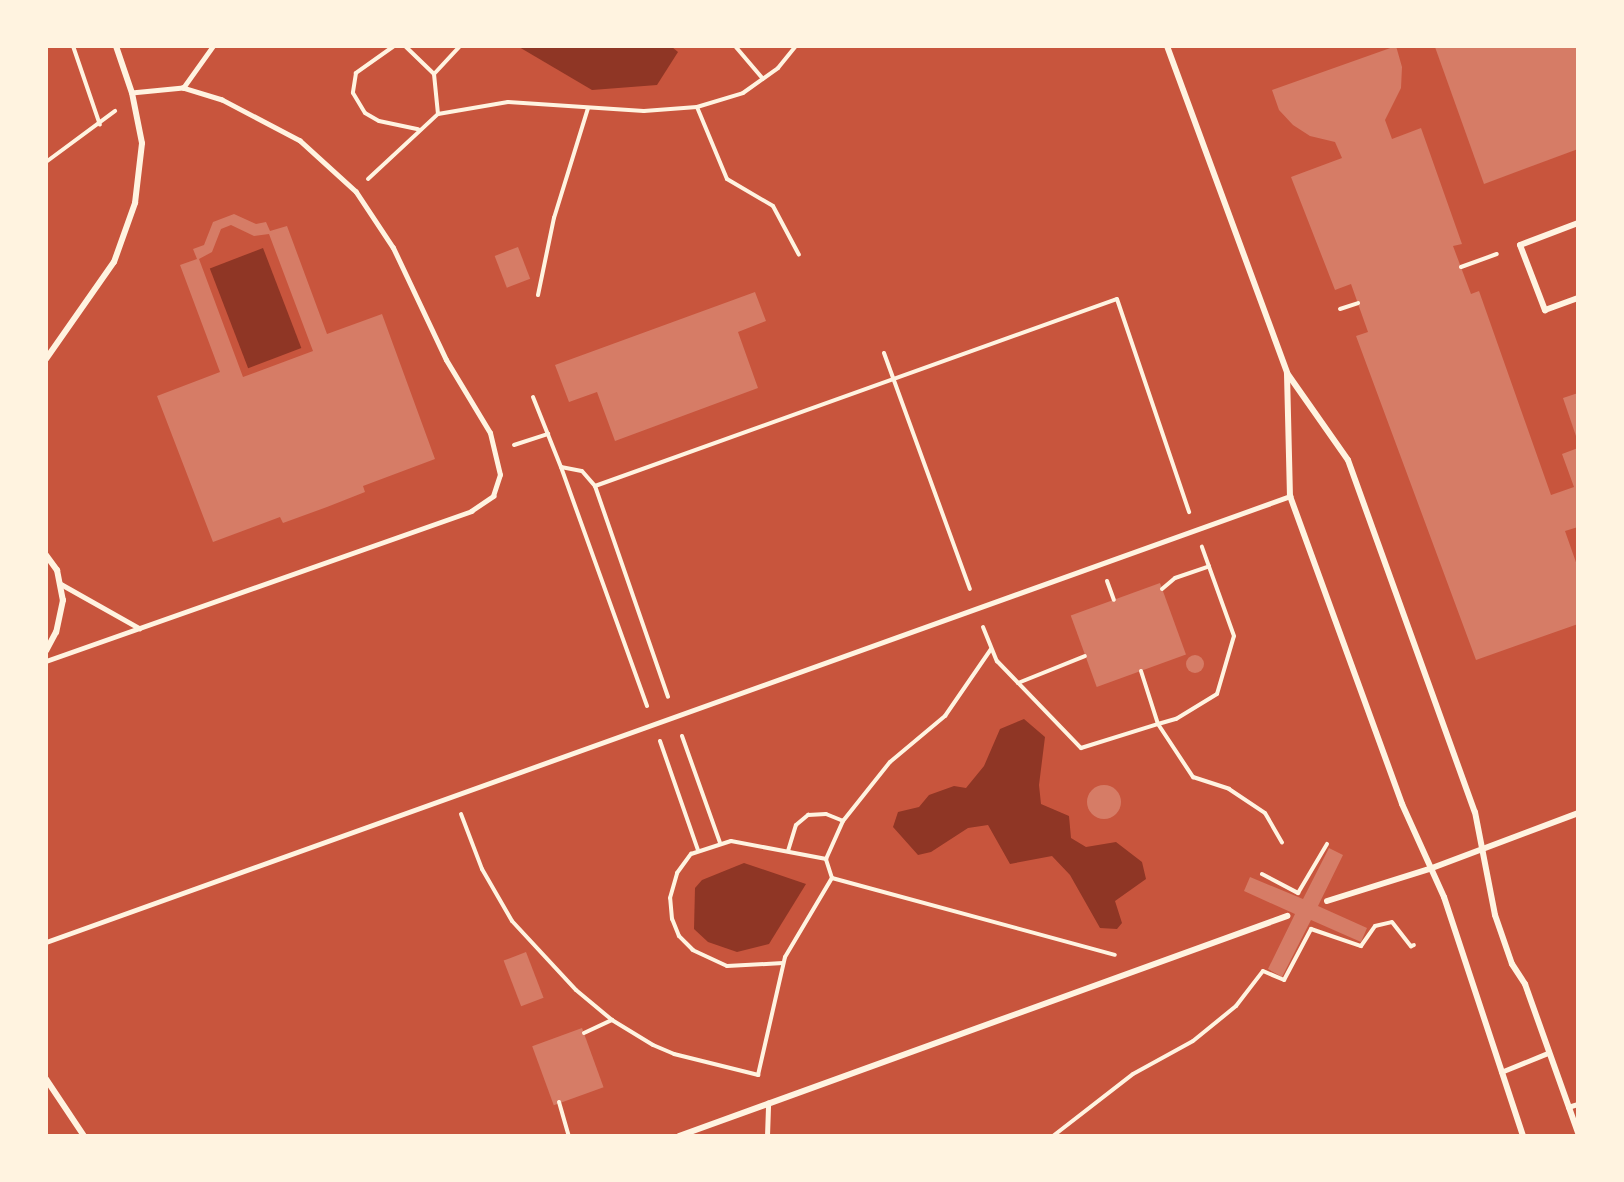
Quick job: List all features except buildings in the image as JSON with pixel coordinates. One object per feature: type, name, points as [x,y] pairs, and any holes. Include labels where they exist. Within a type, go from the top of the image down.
[{"type":"street","points":[[46,359],[114,262],[131,221],[142,143],[132,93],[116,46]]},
{"type":"street","points":[[1167,46],[1287,373],[1348,460],[1475,812],[1484,848],[1495,915],[1512,964],[1526,984],[1548,1053],[1578,1133]]},
{"type":"street","points":[[1578,223],[1520,245],[1545,310],[1578,298]]},
{"type":"street","points":[[1287,373],[1290,496],[1402,804],[1432,868],[1522,1136]]},
{"type":"street","points":[[46,942],[1195,528],[1290,496]]},
{"type":"street","points":[[46,555],[62,584],[60,616],[46,651]]},
{"type":"street","points":[[1327,901],[1432,868],[1578,813]]},
{"type":"street","points":[[679,1136],[1287,916]]},
{"type":"street","points":[[46,1079],[84,1136]]},
{"type":"lane","points":[[183,88],[213,46]]},
{"type":"lane","points":[[46,661],[471,511],[493,496],[500,464],[490,433],[447,360],[393,248],[356,192],[321,158],[278,127],[222,100],[183,88],[132,93]]},
{"type":"lane","points":[[62,584],[139,628]]},
{"type":"lane","points":[[1500,1072],[1548,1053]]},
{"type":"lane","points":[[767,1136],[768,1103]]},
{"type":"lane","points":[[1568,1107],[1578,1104]]},
{"type":"path","points":[[73,46],[100,125]]},
{"type":"path","points":[[394,46],[356,73],[353,93],[365,113],[379,121],[419,129]]},
{"type":"path","points":[[405,46],[434,74],[438,114]]},
{"type":"path","points":[[434,74],[460,46]]},
{"type":"path","points":[[735,46],[763,79]]},
{"type":"path","points":[[356,192],[419,129],[438,114],[508,102],[667,111],[697,107],[734,98],[763,79],[796,46]]},
{"type":"path","points":[[46,162],[100,125],[132,93]]},
{"type":"path","points":[[697,107],[727,179],[773,206],[799,255]]},
{"type":"path","points":[[538,295],[554,218],[588,108]]},
{"type":"path","points":[[1461,267],[1497,254]]},
{"type":"path","points":[[595,486],[894,379],[1117,299],[1234,636],[1228,663],[1217,694],[1176,719],[1081,748],[1018,683],[991,649],[894,379],[884,353]]},
{"type":"path","points":[[1340,309],[1358,303]]},
{"type":"path","points":[[533,397],[561,467],[698,850]]},
{"type":"path","points":[[514,445],[548,434]]},
{"type":"path","points":[[561,467],[582,471],[595,486],[720,843]]},
{"type":"path","points":[[1162,590],[1175,578],[1209,566]]},
{"type":"path","points":[[455,796],[475,854],[512,921],[561,975],[612,1020],[674,1054],[758,1075],[783,963],[832,878],[826,859],[843,821],[890,762],[945,716],[991,649]]},
{"type":"path","points":[[1018,683],[1085,656]]},
{"type":"path","points":[[1141,670],[1158,724],[1193,777],[1229,789],[1265,813],[1282,843]]},
{"type":"path","points":[[788,851],[796,825],[808,814],[826,814],[843,821]]},
{"type":"path","points":[[783,963],[758,968],[727,966],[703,956],[679,936],[672,918],[672,892],[684,862],[698,850],[720,843],[745,842],[826,859]]},
{"type":"path","points":[[1262,874],[1298,893],[1327,844]]},
{"type":"path","points":[[832,878],[1118,956]]},
{"type":"path","points":[[1053,1136],[1133,1074],[1193,1041],[1236,1006],[1263,971],[1284,980],[1311,929],[1361,946],[1375,926],[1392,922],[1411,946],[1414,945]]},
{"type":"path","points":[[584,1033],[612,1020]]},
{"type":"path","points":[[559,1102],[569,1136]]},
{"type":"shaded area","points":[[519,47],[672,47],[678,52],[657,85],[592,90]]},
{"type":"shaded area","points":[[263,248],[301,348],[248,368],[210,268]]},
{"type":"shaded area","points":[[1024,719],[1045,737],[1039,785],[1041,804],[1069,816],[1071,838],[1086,847],[1116,842],[1142,862],[1146,879],[1115,901],[1122,923],[1117,929],[1100,928],[1070,875],[1052,856],[1010,864],[988,825],[968,828],[931,852],[918,855],[893,827],[898,812],[919,807],[929,795],[954,786],[966,788],[984,766],[1000,729]]},
{"type":"shaded area","points":[[744,863],[806,884],[769,944],[737,952],[708,942],[694,929],[695,888],[702,880]]}]
